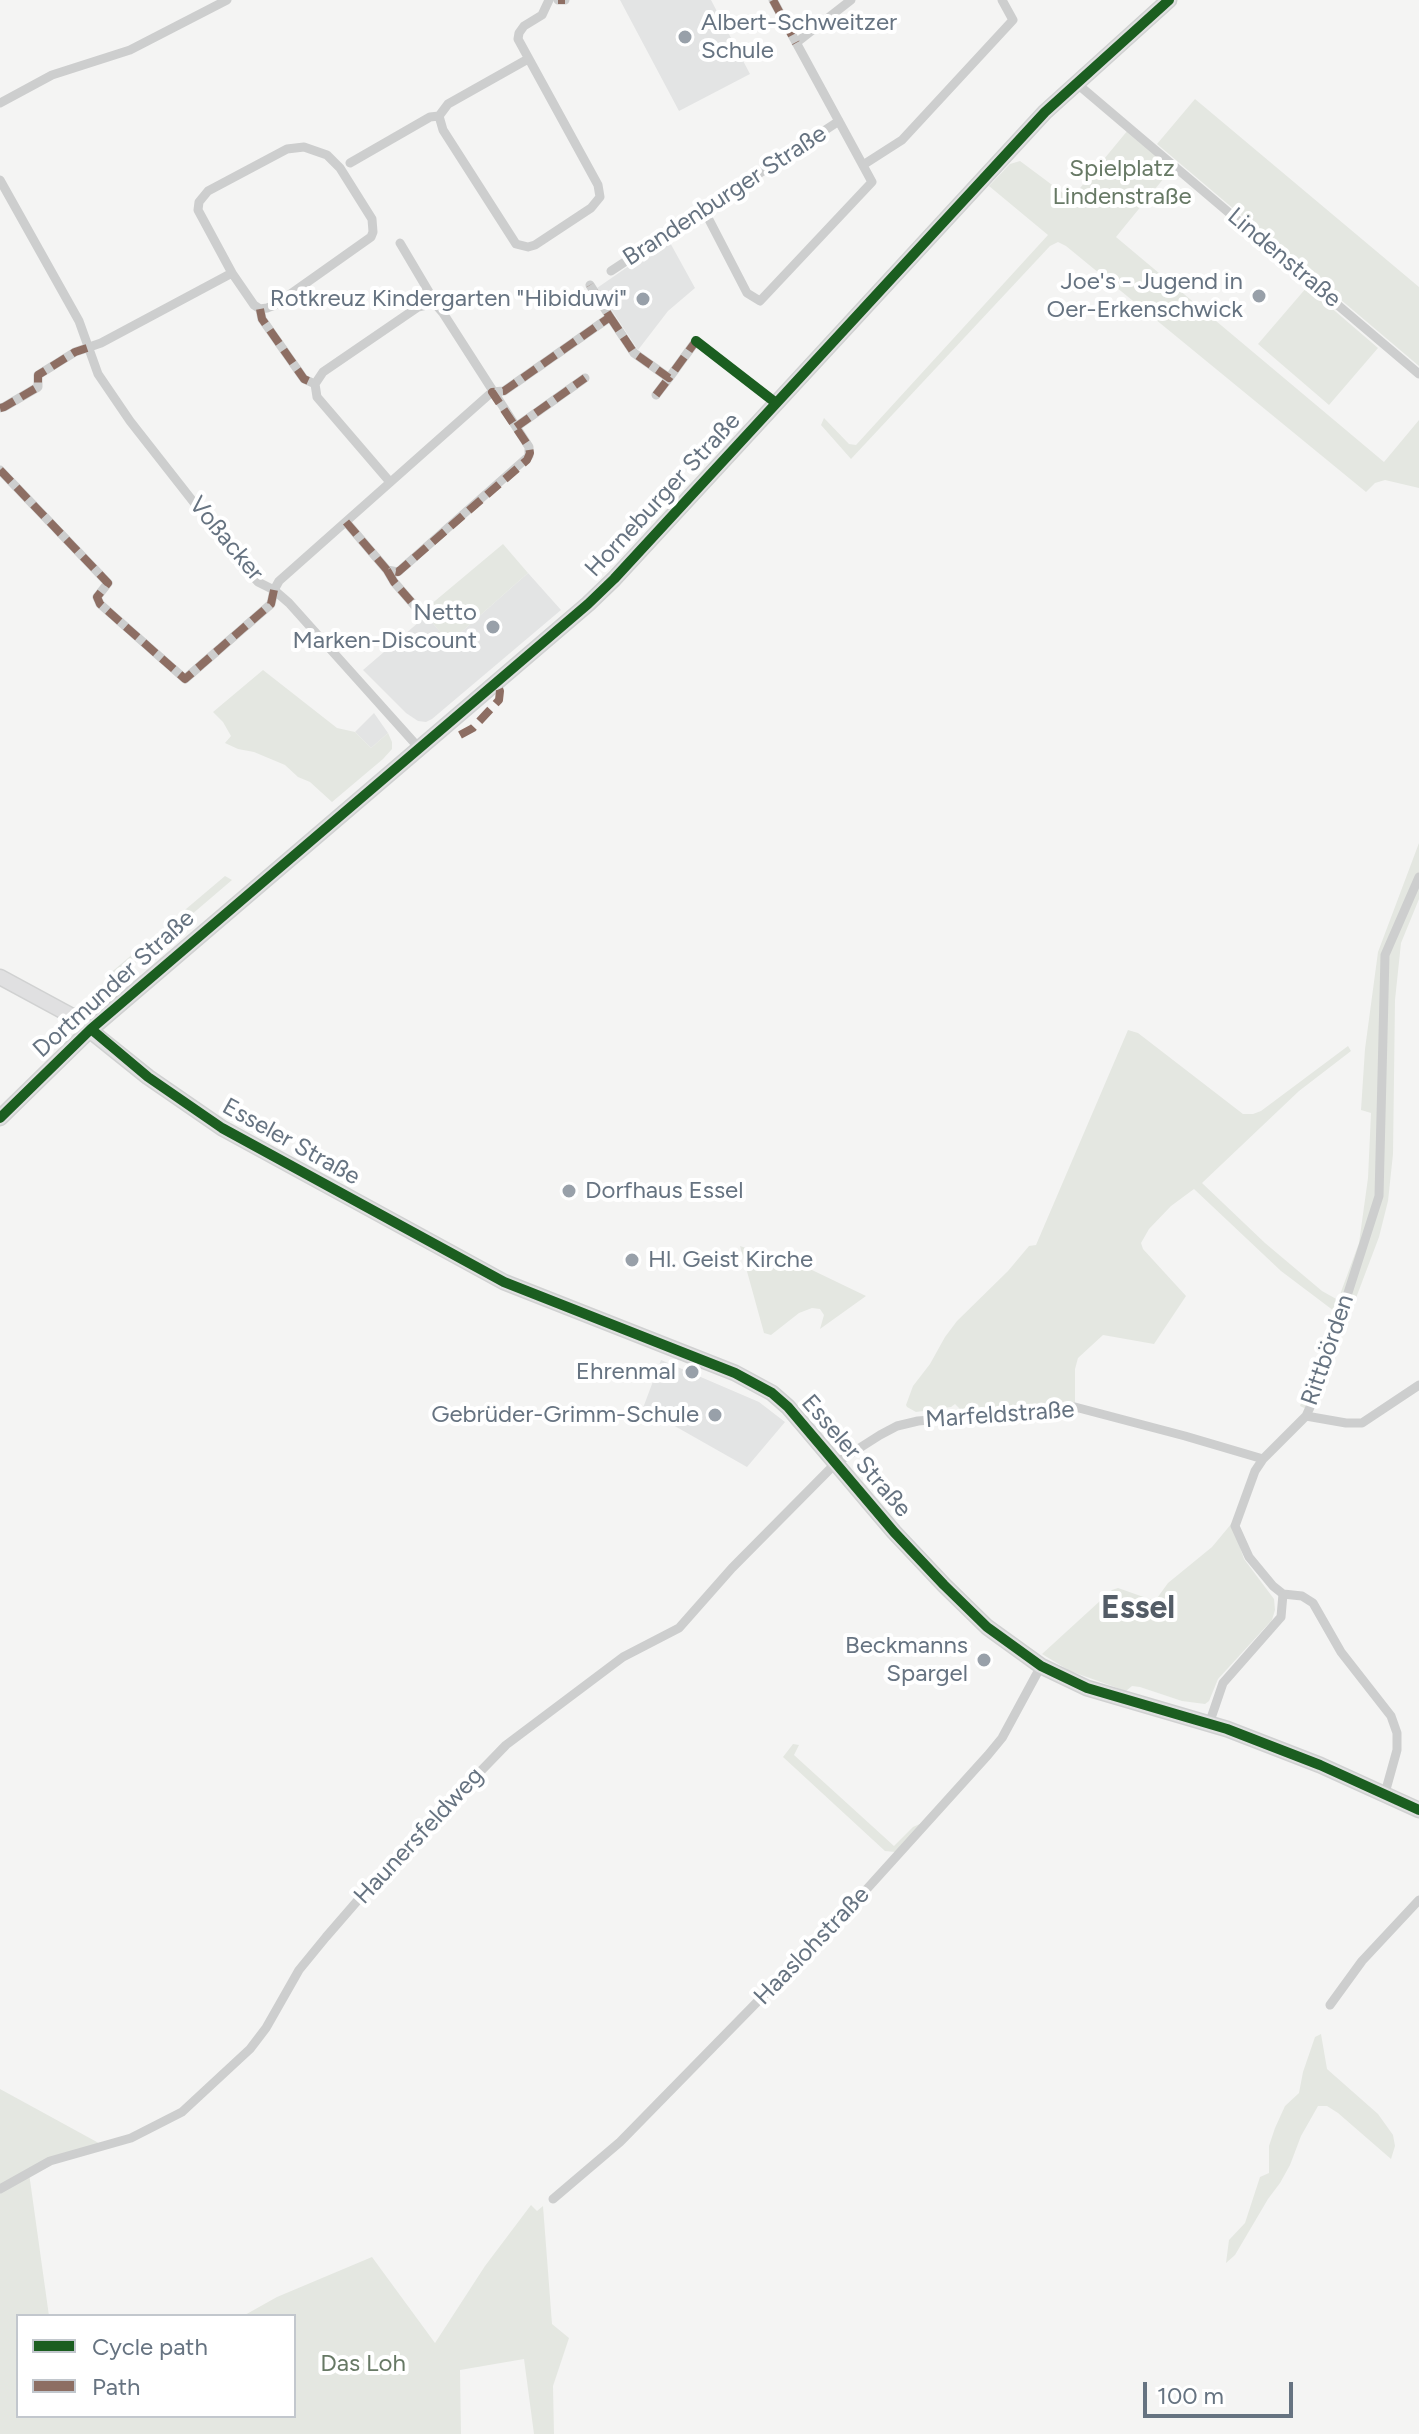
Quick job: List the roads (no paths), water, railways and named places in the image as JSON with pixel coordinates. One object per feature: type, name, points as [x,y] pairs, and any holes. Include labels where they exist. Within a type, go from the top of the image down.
[{"type":"main road","name":"Horneburger Straße","points":[[221,916],[614,579],[1075,82],[1169,0]]},
{"type":"main road","name":"Dortmunder Straße","points":[[0,1118],[91,1029],[221,916]]},
{"type":"main road","name":"Esseler Straße","points":[[0,977],[72,1016],[148,1077],[222,1128],[504,1282],[735,1373],[768,1390],[788,1407],[894,1532],[976,1617],[1041,1666],[1087,1688],[1209,1724],[1320,1765],[1419,1810]]},
{"type":"street","points":[[0,103],[52,75],[130,50],[227,0]]},
{"type":"street","points":[[439,116],[443,130],[516,244],[528,247],[596,204],[600,191],[518,39],[524,26],[542,15],[549,0]]},
{"type":"street","points":[[558,0],[565,0]]},
{"type":"street","points":[[704,210],[747,293],[760,301],[872,182],[773,0]]},
{"type":"street","points":[[796,43],[851,0]]},
{"type":"street","points":[[863,165],[902,140],[1013,20],[1002,0]]},
{"type":"street","points":[[350,163],[430,117],[439,116],[448,104],[528,59]]},
{"type":"street","name":"Lindenstraße","points":[[1075,82],[1419,374]]},
{"type":"street","name":"Brandenburger Straße","points":[[611,271],[839,121]]},
{"type":"street","points":[[260,309],[275,305],[366,242],[373,232],[372,219],[340,168],[327,155],[304,147],[287,149],[208,191],[199,202],[201,217],[232,273],[260,309],[262,319],[304,379],[315,384]]},
{"type":"street","name":"Voßacker","points":[[0,180],[79,321],[98,374],[130,421],[246,569],[258,582],[289,603],[419,748]]},
{"type":"street","points":[[400,243],[429,292],[431,304]]},
{"type":"street","points":[[0,408],[38,387],[38,375],[75,352],[101,343],[232,273]]},
{"type":"street","points":[[590,285],[634,353],[669,378]]},
{"type":"street","points":[[387,570],[398,572],[404,568],[527,460],[530,450],[443,313],[431,304],[418,307],[323,372],[315,384],[317,397],[390,482]]},
{"type":"street","points":[[0,470],[108,583],[97,597],[100,604],[185,679],[271,604],[279,581],[492,392],[504,391],[610,317]]},
{"type":"street","points":[[656,395],[696,341]]},
{"type":"street","points":[[516,427],[585,378]]},
{"type":"street","points":[[346,522],[421,613]]},
{"type":"street","name":"Rittbörden","points":[[1385,1793],[1397,1750],[1397,1733],[1391,1716],[1341,1652],[1313,1603],[1302,1596],[1283,1594],[1249,1557],[1235,1526],[1255,1471],[1306,1416],[1315,1396],[1379,1196],[1385,955],[1419,877]]},
{"type":"street","points":[[1306,1416],[1362,1423],[1419,1385]]},
{"type":"street","name":"Marfeldstraße","points":[[836,1463],[897,1426],[918,1421],[1075,1407],[1263,1459]]},
{"type":"street","name":"Haunersfeldweg","points":[[0,2189],[50,2161],[131,2138],[182,2112],[250,2049],[266,2028],[299,1970],[326,1937],[378,1877],[506,1745],[623,1657],[679,1628],[732,1568],[836,1463]]},
{"type":"street","points":[[1209,1724],[1223,1683],[1281,1617],[1283,1594]]},
{"type":"street","name":"Haaslohstraße","points":[[553,2199],[620,2142],[856,1901],[1002,1738],[1041,1666]]},
{"type":"street","points":[[1330,2005],[1362,1961],[1419,1900]]},
{"type":"place","name":"Albert-Schweitzer Schule","points":[[685,37]]},
{"type":"place","name":"Joe's - Jugend in Oer-Erkenschwick","points":[[1259,296]]},
{"type":"place","name":"Rotkreuz Kindergarten \"Hibiduwi\"","points":[[643,299]]},
{"type":"place","name":"Netto Marken-Discount","points":[[493,627]]},
{"type":"place","name":"Dorfhaus Essel","points":[[569,1191]]},
{"type":"place","name":"Hl. Geist Kirche","points":[[632,1260]]},
{"type":"place","name":"Ehrenmal","points":[[692,1372]]},
{"type":"place","name":"Gebrüder-Grimm-Schule","points":[[715,1415]]},
{"type":"place","name":"Beckmanns Spargel","points":[[984,1660]]},
{"type":"district","name":"Essel","points":[[1138,1609]]},
{"type":"park label","name":"Spielplatz Lindenstraße","points":[[1122,183]]},
{"type":"park label","name":"Das Loh","points":[[363,2364]]}]
